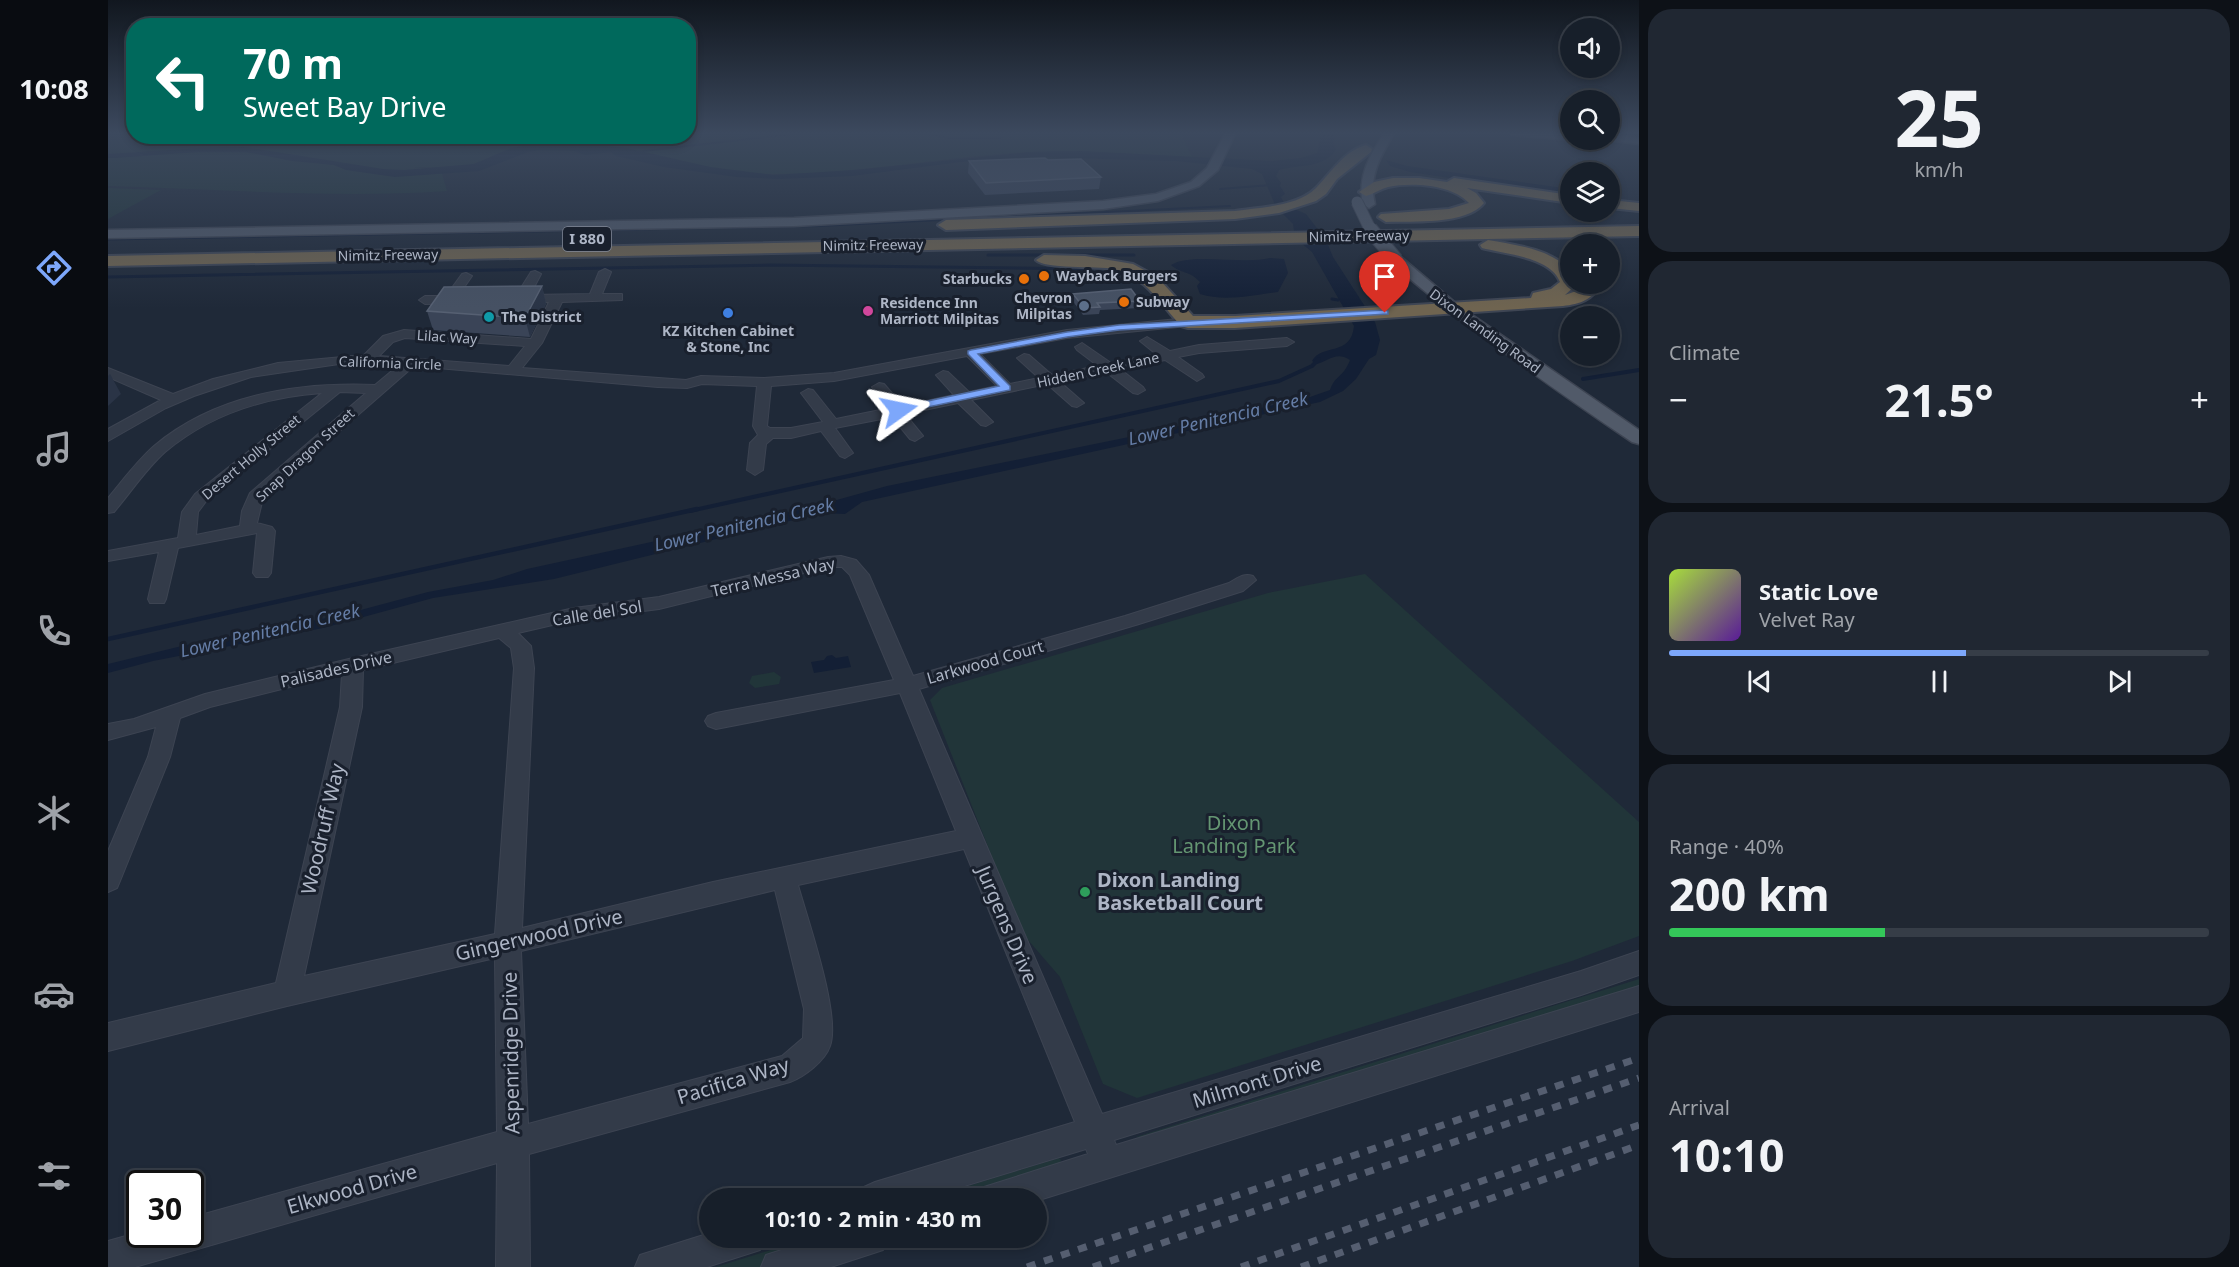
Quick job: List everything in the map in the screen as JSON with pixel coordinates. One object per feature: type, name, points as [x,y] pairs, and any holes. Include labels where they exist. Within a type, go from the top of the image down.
[{"type":"highway","points":[[773,235],[806,229],[1235,215],[1279,209],[1305,201],[1321,191]]},
{"type":"highway","points":[[1364,199],[1376,191]]},
{"type":"highway","points":[[1347,219],[1457,213],[1470,210],[1477,203],[1473,198],[1459,191]]},
{"type":"highway","points":[[1516,191],[1560,198]]},
{"type":"highway","points":[[1620,205],[1639,207]]},
{"type":"highway","name":"Nimitz Freeway","points":[[1339,236],[1639,221]]},
{"type":"highway","points":[[1194,322],[1158,273],[1156,263],[1180,251],[1272,234],[1292,222]]},
{"type":"highway","name":"Nimitz Freeway","points":[[108,248],[1066,231],[1272,234]]},
{"type":"highway","name":"Nimitz Freeway","points":[[1339,236],[1639,231]]},
{"type":"highway","points":[[563,251],[596,255],[757,259],[891,256],[1133,248],[1272,234],[1339,236],[1404,254],[1639,238]]},
{"type":"highway","name":"Nimitz Freeway","points":[[108,261],[1272,234]]},
{"type":"highway","points":[[1404,254],[1476,244],[1508,249],[1551,263],[1564,271],[1569,279],[1568,287],[1544,296],[1459,305]]},
{"type":"highway","points":[[1620,246],[1639,244]]},
{"type":"highway","points":[[891,256],[1096,262],[1131,270],[1152,282],[1194,322]]},
{"type":"highway","points":[[1459,305],[1563,301],[1584,294]]},
{"type":"highway","name":"California Circle","points":[[1194,322],[1226,322],[1459,305]]},
{"type":"main road","points":[[108,234],[650,222],[1103,206],[1148,200],[1178,191]]},
{"type":"main road","points":[[1358,191],[1364,199]]},
{"type":"main road","name":"Dixon Landing Road","points":[[1364,199],[1383,230],[1404,254],[1459,305],[1580,399],[1639,438]]},
{"type":"main road","points":[[108,229],[437,226]]},
{"type":"main road","name":"Dixon Landing Road","points":[[1459,305],[1639,421]]},
{"type":"street","points":[[594,298],[605,272]]},
{"type":"street","points":[[535,274],[516,299],[618,297]]},
{"type":"street","points":[[444,303],[466,276]]},
{"type":"street","points":[[512,371],[535,342],[557,298]]},
{"type":"street","points":[[425,300],[444,303],[474,300]]},
{"type":"street","name":"California Circle","points":[[108,436],[172,399],[224,381],[284,366],[368,359],[687,384],[698,388],[749,387],[764,382],[866,372],[1088,332],[1194,322]]},
{"type":"street","name":"Lilac Way","points":[[368,359],[391,337],[423,331],[535,342]]},
{"type":"street","points":[[1147,341],[1197,376]]},
{"type":"street","name":"Hidden Creek Lane","points":[[769,433],[791,433],[1199,349],[1287,342]]},
{"type":"street","points":[[1082,347],[1138,390]]},
{"type":"street","points":[[971,352],[1006,388]]},
{"type":"street","points":[[1024,358],[1077,403]]},
{"type":"street","name":"Snap Dragon Street","points":[[248,529],[250,511],[256,496],[410,362]]},
{"type":"street","points":[[108,372],[172,399]]},
{"type":"street","points":[[944,375],[986,422]]},
{"type":"street","points":[[764,382],[760,426],[762,431],[769,433]]},
{"type":"street","points":[[108,508],[159,450],[193,424],[227,408],[270,395],[338,387],[377,389]]},
{"type":"street","name":"Desert Holly Street","points":[[157,599],[190,512],[201,497],[338,387]]},
{"type":"street","points":[[879,387],[915,436]]},
{"type":"street","points":[[808,393],[845,453]]},
{"type":"street","points":[[755,470],[758,443],[769,433]]},
{"type":"street","points":[[108,556],[259,528],[266,531],[262,573]]},
{"type":"street","name":"Terra Messa Way","points":[[690,596],[828,562],[844,561],[855,567]]},
{"type":"street","name":"Jurgens Drive","points":[[855,567],[1108,1164]]},
{"type":"street","name":"Larkwood Court","points":[[716,722],[906,685],[1171,608],[1236,587],[1247,580]]},
{"type":"street","name":"Calle del Sol","points":[[504,631],[574,614],[659,603],[690,596]]},
{"type":"street","name":"Palisades Drive","points":[[170,715],[205,701],[353,664],[504,631]]},
{"type":"street","name":"Aspenridge Drive","points":[[504,631],[521,646],[524,668],[508,943],[513,1143],[513,1267]]},
{"type":"street","name":"Woodruff Way","points":[[287,993],[351,707],[353,664]]},
{"type":"street","points":[[108,732],[170,715]]},
{"type":"street","points":[[108,881],[159,757],[170,715]]},
{"type":"street","name":"Gingerwood Drive","points":[[108,1037],[713,893],[970,838]]},
{"type":"street","name":"Pacifica Way","points":[[513,1143],[790,1068],[817,1044],[818,1009],[784,878]]},
{"type":"street","name":"Milmont Drive","points":[[908,1188],[1581,983],[1639,963]]},
{"type":"street","name":"Milmont Drive","points":[[1028,1188],[1639,999]]},
{"type":"street","name":"Elkwood Drive","points":[[108,1258],[513,1143]]},
{"type":"street","points":[[652,1267],[715,1248]]},
{"type":"street","points":[[778,1267],[839,1248]]},
{"type":"green space","points":[[108,191],[159,191],[108,219]]},
{"type":"green space","points":[[244,191],[444,191],[363,194]]},
{"type":"green space","name":"Dixon Landing Park","points":[[1365,574],[1639,822],[1639,936],[1572,961],[1137,1098],[1103,1084],[1060,977],[1022,933],[930,700],[942,688],[1268,593]]},
{"type":"green space","points":[[774,672],[781,677],[779,684],[755,688],[749,683],[752,676]]},
{"type":"green space","points":[[1639,979],[1639,993],[1164,1141],[1136,1137]]},
{"type":"green space","points":[[1059,1158],[1061,1160],[1060,1163],[979,1188],[962,1188]]},
{"type":"green space","points":[[777,1248],[834,1248],[780,1267],[716,1267]]},
{"type":"water","points":[[1269,191],[1283,191],[1285,194],[1281,197],[1285,205],[1306,214],[1326,240],[1333,257],[1375,322],[1380,340],[1376,355],[1369,359],[1356,379],[1343,391],[1320,402],[862,502],[845,514],[822,513],[554,579],[433,598],[323,628],[153,661],[108,673],[108,664],[186,645],[342,615],[428,592],[493,580],[527,569],[808,508],[887,486],[1134,436],[1310,397],[1330,390],[1350,360],[1341,356],[1317,364],[1312,361],[1322,352],[1348,342],[1354,326],[1312,252],[1295,238],[1293,224],[1276,207]]},
{"type":"water","points":[[1538,191],[1560,191],[1560,194]]},
{"type":"water","points":[[1191,259],[1259,260],[1284,259],[1288,273],[1278,292],[1239,297],[1200,294],[1197,286],[1200,282],[1171,265]]},
{"type":"water","points":[[832,655],[836,658],[848,656],[851,667],[814,673],[811,662],[824,660],[827,656]]},
{"type":"building","points":[[542,286],[525,318],[427,311],[444,287]]},
{"type":"building","points":[[1131,289],[1140,301],[1097,303],[1100,307],[1084,308],[1073,294]]},
{"type":"waterway","points":[[556,231],[818,226],[1230,206]]},
{"type":"waterway","points":[[108,239],[638,229]]},
{"type":"waterway","points":[[988,255],[1134,255]]},
{"type":"waterway","points":[[108,277],[771,265],[1092,269]]},
{"type":"waterway","points":[[1332,299],[1338,300]]},
{"type":"waterway","name":"Lower Penitencia Creek","points":[[690,511],[1279,381],[1312,366],[1319,359]]},
{"type":"waterway","points":[[1583,379],[1639,370]]},
{"type":"waterway","name":"Lower Penitencia Creek","points":[[108,639],[697,509]]},
{"type":"railway","points":[[1027,1267],[1639,1058]]},
{"type":"railway","points":[[1093,1267],[1639,1078]]},
{"type":"railway","points":[[1241,1267],[1639,1125]]},
{"type":"railway","points":[[1301,1267],[1639,1145]]},
{"type":"place","name":"Wayback Burgers","points":[[1044,276]]},
{"type":"place","name":"Starbucks","points":[[1024,279]]},
{"type":"place","name":"Subway","points":[[1124,302]]},
{"type":"place","name":"Chevron Milpitas","points":[[1084,306]]},
{"type":"place","name":"Residence Inn Marriott Milpitas","points":[[868,311]]},
{"type":"place","name":"KZ Kitchen Cabinet & Stone, Inc","points":[[728,313]]},
{"type":"place","name":"The District","points":[[489,317]]},
{"type":"place","name":"Dixon Landing Basketball Court","points":[[1085,892]]},
{"type":"route","points":[[899,410],[1006,388],[971,352],[1067,334],[1146,325],[1385,313]]}]
